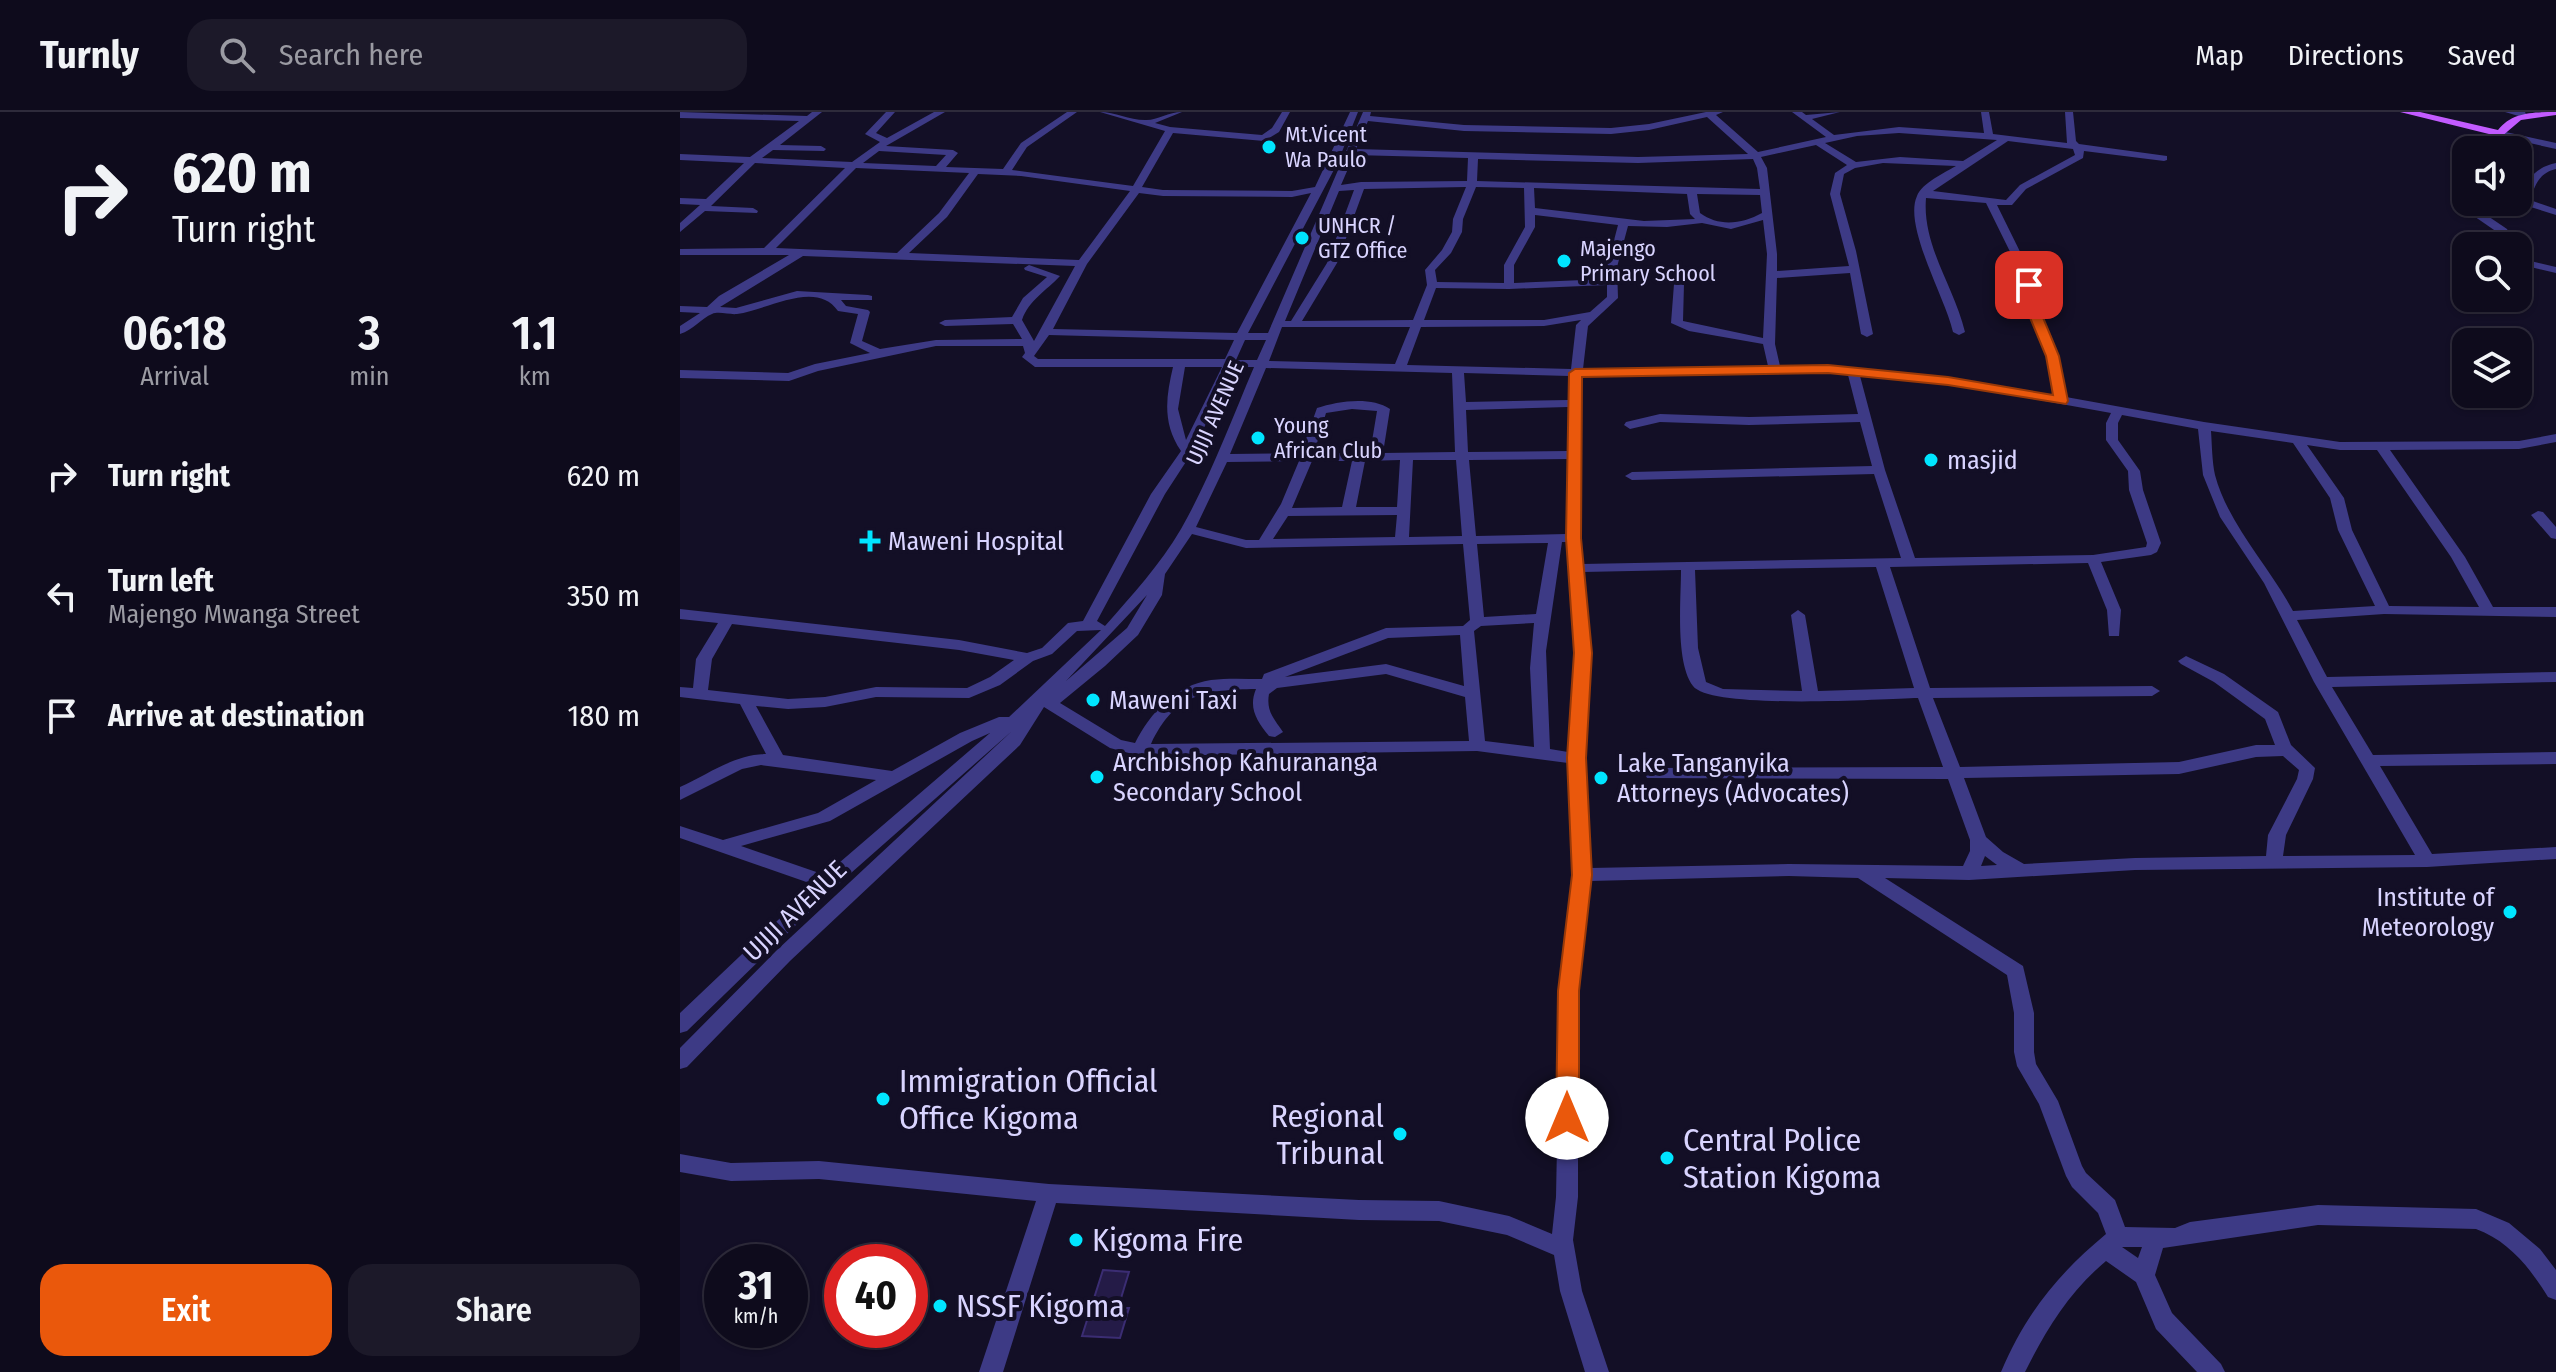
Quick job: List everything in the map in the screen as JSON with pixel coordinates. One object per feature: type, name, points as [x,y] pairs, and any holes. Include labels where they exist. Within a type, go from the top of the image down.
[{"type":"main road","points":[[2406,112],[2501,134],[2516,113],[2556,112]]},
{"type":"street","points":[[891,112],[870,134],[883,145],[953,153],[939,168]]},
{"type":"street","points":[[767,251],[851,167],[941,112]]},
{"type":"street","points":[[1006,172],[1024,145],[1073,112]]},
{"type":"street","points":[[1104,112],[1170,130],[1264,138],[1276,130],[1286,112]]},
{"type":"street","points":[[1145,124],[1178,112]]},
{"type":"street","points":[[1433,112],[1438,120],[1435,126]]},
{"type":"street","points":[[1796,112],[1827,134],[1873,130],[2008,137],[2164,158]]},
{"type":"street","points":[[1985,112],[1989,136]]},
{"type":"street","points":[[1924,193],[2008,203],[2023,187],[2076,160],[2081,154],[2072,146],[2069,112]]},
{"type":"street","points":[[1088,625],[1158,494],[1187,451],[1240,337],[1318,189],[1362,114],[1435,126],[1625,130],[1714,113],[1756,156],[1762,168],[1770,275],[1769,342],[1775,369]]},
{"type":"street","name":"UJIJI AVENUE","points":[[680,1061],[783,956],[1014,741],[1047,699],[1159,573],[1188,529],[1222,458],[1351,152],[1362,114]]},
{"type":"street","points":[[1808,118],[1835,114]]},
{"type":"street","points":[[1351,152],[1626,159],[1756,156],[1817,142],[1827,134],[1835,114]]},
{"type":"street","points":[[680,115],[814,115]]},
{"type":"street","points":[[680,229],[753,160],[814,115]]},
{"type":"street","points":[[680,374],[789,377],[815,368],[936,343],[1029,347],[1046,332],[1082,263],[1138,187],[1170,130]]},
{"type":"street","points":[[2501,134],[2556,146]]},
{"type":"street","points":[[1959,332],[1952,306],[1934,269],[1919,205],[1924,193],[2008,137]]},
{"type":"street","points":[[1817,142],[1854,165]]},
{"type":"street","points":[[771,147],[821,149]]},
{"type":"street","points":[[1399,369],[1419,324],[1423,301],[1432,285],[1430,270],[1447,251],[1457,232],[1458,219],[1472,185],[1473,155]]},
{"type":"street","points":[[680,157],[1006,172],[1138,187],[1163,193],[1306,194],[1318,189]]},
{"type":"street","points":[[1867,334],[1855,269],[1835,194],[1840,173],[1854,165],[1910,160],[1964,164]]},
{"type":"street","points":[[2532,183],[2536,175],[2547,167],[2556,166]]},
{"type":"street","points":[[899,257],[943,215],[976,170]]},
{"type":"street","points":[[1335,188],[1361,185],[1529,184],[1692,193],[1763,192]]},
{"type":"street","points":[[1509,286],[1509,265],[1530,227],[1529,184]]},
{"type":"street","points":[[1294,324],[1332,263],[1361,185]]},
{"type":"street","points":[[2446,186],[2452,187]]},
{"type":"street","points":[[1692,193],[1692,206],[1703,220]]},
{"type":"street","points":[[680,201],[753,211]]},
{"type":"street","points":[[1991,203],[2026,274],[2033,308],[2053,356],[2061,401]]},
{"type":"street","points":[[2532,205],[2556,212]]},
{"type":"street","points":[[1531,211],[1690,224],[1703,220],[1743,224],[1767,214]]},
{"type":"street","points":[[2481,216],[2503,232]]},
{"type":"street","points":[[1542,751],[1538,666],[1542,618],[1565,538],[1582,325],[1613,298],[1616,244],[1624,221]]},
{"type":"street","points":[[680,252],[767,251],[1082,263]]},
{"type":"street","points":[[680,331],[723,298],[800,253]]},
{"type":"street","points":[[989,259],[1055,275],[1027,301],[1016,320]]},
{"type":"street","points":[[2532,264],[2556,270]]},
{"type":"street","points":[[1770,275],[1855,269]]},
{"type":"street","points":[[1432,285],[1612,282]]},
{"type":"street","points":[[1679,284],[1677,323],[1689,328],[1769,342]]},
{"type":"street","points":[[680,309],[741,310],[797,294],[868,298]]},
{"type":"street","points":[[825,295],[835,299],[842,309],[864,312],[856,343],[859,346],[879,353],[889,352]]},
{"type":"street","points":[[1279,324],[1560,322],[1593,315]]},
{"type":"street","points":[[945,323],[1016,320]]},
{"type":"street","points":[[1016,320],[1029,347],[1030,360],[1043,365],[1229,363],[1576,373],[1775,369],[1853,371],[1957,382],[2298,441],[2382,448],[2519,445],[2556,438]]},
{"type":"street","points":[[1046,332],[1273,337]]},
{"type":"street","points":[[1180,364],[1170,409],[1175,434],[1187,451]]},
{"type":"street","points":[[1458,369],[1462,456],[1471,539],[1472,625],[1466,646],[1474,694],[1477,746]]},
{"type":"street","points":[[1853,371],[1879,470],[1909,562]]},
{"type":"street","points":[[1461,406],[1575,403]]},
{"type":"street","points":[[1263,544],[1285,512],[1321,411],[1364,406],[1381,407],[1386,411],[1376,456]]},
{"type":"street","points":[[1576,568],[2093,559],[2146,552],[2152,549],[2154,543],[2136,490],[2134,471],[2112,440],[2112,423],[2118,411]]},
{"type":"street","points":[[1630,425],[1660,418],[1725,421],[1866,418]]},
{"type":"street","points":[[2204,426],[2209,475],[2215,493],[2271,583],[2322,682],[2427,861]]},
{"type":"street","points":[[2298,441],[2337,498],[2345,530],[2384,610]]},
{"type":"street","points":[[2382,448],[2458,557],[2489,612]]},
{"type":"street","points":[[1222,458],[1574,455]]},
{"type":"street","points":[[1402,541],[1407,456]]},
{"type":"street","points":[[1348,512],[1359,457]]},
{"type":"street","points":[[1632,476],[1764,470],[1879,470]]},
{"type":"street","points":[[1285,512],[1404,511]]},
{"type":"street","points":[[2538,515],[2556,535]]},
{"type":"street","points":[[1188,529],[1233,542],[1263,544],[1565,538]]},
{"type":"street","points":[[1565,538],[1576,568],[1583,653],[1576,758],[1582,875],[1569,991],[1567,1197],[1563,1249],[1571,1291],[1597,1372]]},
{"type":"street","points":[[2093,559],[2114,610],[2114,633]]},
{"type":"street","points":[[1882,563],[1924,694],[1979,840],[1979,851],[1969,873]]},
{"type":"street","points":[[1688,567],[1688,620],[1693,672],[1700,686],[1723,694],[1811,696],[2025,690],[2152,691]]},
{"type":"street","points":[[1159,573],[1148,609],[1127,637],[1047,699],[1116,744],[1140,750],[1477,746],[1542,751],[1576,758]]},
{"type":"street","points":[[2287,616],[2384,610],[2556,612]]},
{"type":"street","points":[[680,614],[959,645],[1028,658]]},
{"type":"street","points":[[1798,615],[1811,696]]},
{"type":"street","points":[[1250,683],[1386,633],[1542,618]]},
{"type":"street","points":[[700,694],[704,659],[727,620]]},
{"type":"street","points":[[680,692],[746,701],[802,704],[876,692],[969,693],[995,681],[1028,658],[1047,651],[1069,627],[1088,625],[1111,628]]},
{"type":"street","points":[[2186,661],[2219,678],[2272,716],[2286,750],[2302,761],[2307,773],[2277,835],[2274,864]]},
{"type":"street","points":[[1140,750],[1160,716],[1184,695],[1211,685],[1273,684],[1386,669],[1474,694]]},
{"type":"street","points":[[2322,682],[2556,677]]},
{"type":"street","points":[[1273,684],[1262,692],[1260,702],[1262,716],[1275,732]]},
{"type":"street","name":"UJIJI AVENUE","points":[[680,1025],[828,883],[1015,717],[1047,699]]},
{"type":"street","points":[[746,701],[777,760]]},
{"type":"street","points":[[724,847],[751,835],[813,822],[966,737],[1015,717]]},
{"type":"street","points":[[1653,774],[1955,773],[2179,768],[2256,751],[2286,750]]},
{"type":"street","points":[[2368,761],[2556,758]]},
{"type":"street","points":[[680,794],[725,768],[744,761],[777,760],[893,777]]},
{"type":"street","points":[[680,832],[828,883]]},
{"type":"street","points":[[1979,840],[1997,857],[2023,870]]},
{"type":"street","points":[[1582,875],[1861,871],[1969,873],[2135,864],[2427,861],[2556,853]]},
{"type":"street","points":[[1861,871],[2016,971],[2024,1013],[2023,1042],[2027,1066],[2048,1101],[2073,1169],[2087,1189],[2107,1207],[2112,1243],[2144,1275],[2164,1321],[2213,1372]]},
{"type":"street","points":[[680,1163],[731,1172],[819,1170],[1049,1193],[1359,1210],[1439,1211],[1509,1226],[1563,1249]]},
{"type":"street","points":[[991,1372],[1049,1193]]},
{"type":"street","points":[[2013,1372],[2048,1309],[2080,1269],[2112,1243],[2318,1215],[2448,1216],[2496,1225],[2545,1260],[2556,1289]]},
{"type":"street","points":[[2144,1275],[2155,1239]]},
{"type":"building","points":[[1103,1270],[1129,1272],[1118,1308],[1129,1308],[1120,1338],[1082,1336]]},
{"type":"place","name":"Mt.Vicent Wa Paulo","points":[[1269,147]]},
{"type":"place","name":"UNHCR / GTZ Office","points":[[1302,238]]},
{"type":"place","name":"Majengo Primary School","points":[[1564,261]]},
{"type":"place","name":"Young African Club","points":[[1258,438]]},
{"type":"place","name":"masjid","points":[[1931,460]]},
{"type":"place","name":"Maweni Hospital","points":[[870,541]]},
{"type":"place","name":"Maweni Taxi","points":[[1093,700]]},
{"type":"place","name":"Archbishop Kahurananga Secondary School","points":[[1097,777]]},
{"type":"place","name":"Lake Tanganyika Attorneys (Advocates)","points":[[1601,778]]},
{"type":"place","name":"Institute of Meteorology","points":[[2510,912]]},
{"type":"place","name":"Immigration Official Office Kigoma","points":[[883,1099]]},
{"type":"place","name":"Regional Tribunal","points":[[1400,1134]]},
{"type":"place","name":"Central Police Station Kigoma","points":[[1667,1158]]},
{"type":"place","name":"Kigoma Fire","points":[[1076,1240]]},
{"type":"place","name":"NSSF Kigoma","points":[[940,1306]]},
{"type":"route","points":[[1567,1118],[1569,991],[1582,875],[1576,758],[1583,653],[1573,538],[1575,373],[1828,369],[1948,381],[2061,401],[2053,356],[2033,308],[2029,285]]}]
